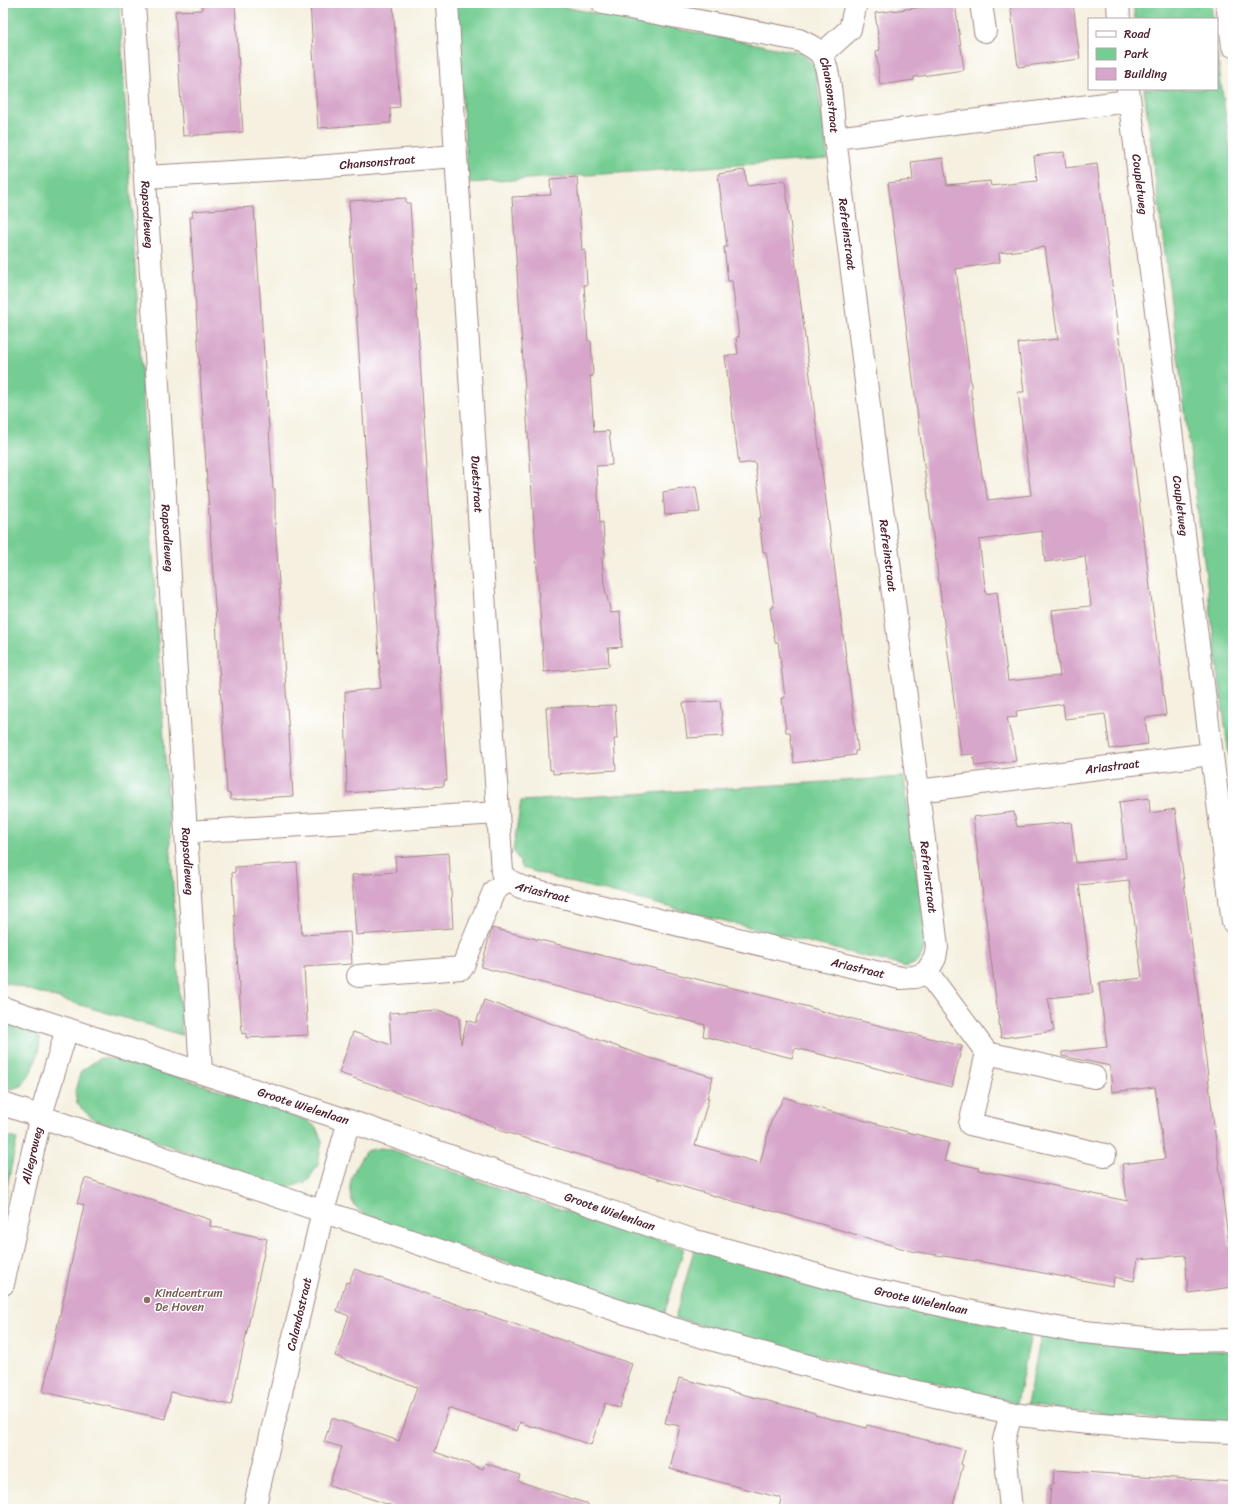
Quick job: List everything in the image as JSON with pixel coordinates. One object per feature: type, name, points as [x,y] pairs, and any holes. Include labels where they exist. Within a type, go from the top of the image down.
[{"type":"street","name":"Rapsodieweg","points":[[134,3],[202,1072]]},
{"type":"street","points":[[447,3],[456,156]]},
{"type":"street","name":"Chansonstraat","points":[[603,3],[799,40],[812,46],[821,55],[827,69],[835,138],[1128,95]]},
{"type":"street","points":[[821,55],[850,29],[856,3]]},
{"type":"street","points":[[981,3],[984,31]]},
{"type":"street","points":[[1118,3],[1120,18]]},
{"type":"street","points":[[1227,3],[1233,46]]},
{"type":"street","name":"Coupletweg","points":[[1128,95],[1233,922]]},
{"type":"street","name":"Refreinstraat","points":[[835,138],[937,947],[935,958],[927,972]]},
{"type":"street","name":"Chansonstraat","points":[[145,177],[316,167],[456,156]]},
{"type":"street","name":"Duetstraat","points":[[456,156],[498,813]]},
{"type":"street","name":"Ariastraat","points":[[918,791],[1211,754]]},
{"type":"street","points":[[186,832],[498,813]]},
{"type":"street","name":"Ariastraat","points":[[498,813],[502,872],[508,880],[521,887],[900,978],[914,977],[927,972]]},
{"type":"street","points":[[358,976],[462,968],[494,892],[508,880]]},
{"type":"street","points":[[927,972],[987,1053],[1094,1077]]},
{"type":"street","name":"Groote Wielenlaan","points":[[3,1008],[349,1120],[692,1240],[860,1286],[986,1315],[1074,1331],[1177,1341],[1233,1340]]},
{"type":"street","name":"Allegroweg","points":[[3,1284],[41,1115],[67,1029]]},
{"type":"street","points":[[987,1053],[970,1124],[1105,1155]]},
{"type":"street","points":[[3,1104],[41,1115],[666,1327],[845,1376],[1012,1413],[1088,1423],[1233,1432]]},
{"type":"street","name":"Calandostraat","points":[[254,1509],[323,1211],[349,1120]]},
{"type":"street","points":[[1011,1509],[1004,1440],[1012,1413]]},
{"type":"green space","points":[[3,3],[119,3],[182,1035],[3,982]]},
{"type":"green space","points":[[458,3],[543,3],[802,53],[815,67],[828,159],[468,183],[456,6]]},
{"type":"green space","points":[[1133,3],[1211,3],[1213,18],[1135,18]]},
{"type":"green space","points":[[1218,60],[1233,171],[1233,788],[1144,90],[1218,90]]},
{"type":"green space","points":[[904,777],[926,943],[919,961],[907,967],[558,879],[523,868],[513,850],[521,801]]},
{"type":"green space","points":[[3,1018],[19,1023],[40,1038],[35,1064],[22,1086],[3,1091]]},
{"type":"green space","points":[[100,1058],[127,1059],[306,1120],[316,1127],[322,1141],[318,1164],[308,1181],[288,1188],[93,1119],[77,1104],[75,1091],[81,1071]]},
{"type":"green space","points":[[3,1135],[17,1139],[3,1206]]},
{"type":"green space","points":[[380,1148],[390,1149],[535,1201],[684,1248],[664,1315],[366,1216],[357,1208],[352,1200],[350,1186],[354,1171],[366,1151]]},
{"type":"green space","points":[[694,1250],[1031,1334],[1017,1403],[804,1353],[675,1318]]},
{"type":"green space","points":[[1041,1336],[1155,1350],[1233,1351],[1233,1421],[1121,1417],[1027,1404]]},
{"type":"building","points":[[202,3],[235,3],[243,132],[183,136],[175,11],[202,10]]},
{"type":"building","points":[[310,3],[393,3],[400,107],[390,108],[391,123],[318,128]]},
{"type":"building","points":[[955,3],[964,70],[914,77],[914,80],[880,85],[876,51],[880,50],[875,13]]},
{"type":"building","points":[[1010,3],[1073,3],[1080,59],[1018,67]]},
{"type":"building","points":[[1064,152],[1066,168],[1097,164],[1166,715],[1145,718],[1148,744],[1110,749],[1105,714],[1065,719],[1063,704],[1016,711],[1017,717],[1007,718],[1016,761],[975,766],[973,754],[961,755],[888,183],[913,180],[911,162],[943,158],[947,185],[990,181],[991,186],[1037,181],[1034,156]],"holes":[[[1045,247],[1058,339],[1018,343],[1024,392],[1018,392],[1031,495],[988,500],[982,475],[971,397],[971,385],[956,269],[1000,262],[999,253]],[[1042,531],[1045,562],[1085,556],[1091,606],[1052,610],[1060,676],[1008,681],[997,592],[986,594],[979,540]]]},
{"type":"building","points":[[745,170],[747,186],[785,181],[858,751],[855,751],[855,755],[794,763],[790,732],[786,732],[782,698],[785,698],[778,642],[775,642],[770,608],[774,607],[766,552],[763,552],[759,518],[762,517],[755,462],[739,464],[725,356],[738,354],[736,337],[739,337],[732,281],[728,281],[724,247],[727,247],[718,174]]},
{"type":"building","points":[[577,177],[582,251],[585,250],[587,285],[584,285],[588,341],[591,341],[593,376],[590,376],[594,432],[609,431],[611,448],[612,465],[596,466],[600,523],[603,522],[605,557],[602,557],[604,585],[611,613],[620,612],[622,647],[608,648],[609,666],[544,672],[512,197],[551,195],[550,179]]},
{"type":"building","points":[[406,198],[406,203],[410,203],[447,781],[444,781],[444,786],[347,793],[345,692],[381,688],[349,201]]},
{"type":"building","points":[[254,207],[273,489],[275,489],[275,523],[293,796],[231,800],[230,794],[227,793],[190,217],[193,217],[192,211]]},
{"type":"building","points":[[696,487],[700,512],[665,515],[663,492]]},
{"type":"building","points":[[720,701],[724,736],[687,738],[683,703]]},
{"type":"building","points":[[615,705],[617,739],[614,739],[616,770],[553,774],[553,770],[550,770],[546,707]]},
{"type":"building","points":[[1149,798],[1150,813],[1175,809],[1229,1247],[1233,1246],[1233,1287],[1188,1293],[1185,1255],[1138,1259],[1134,1281],[1114,1277],[1113,1286],[995,1264],[911,1251],[817,1223],[697,1191],[495,1129],[496,1127],[474,1119],[339,1073],[353,1032],[391,1045],[389,1013],[438,1010],[459,1017],[461,1044],[467,1020],[476,1023],[484,1000],[650,1058],[713,1077],[707,1098],[709,1098],[695,1145],[760,1163],[771,1122],[784,1097],[825,1110],[949,1143],[944,1161],[979,1168],[978,1170],[1127,1201],[1122,1164],[1165,1159],[1155,1087],[1112,1092],[1110,1066],[1062,1056],[1062,1052],[1107,1047],[1099,983],[1142,978],[1129,880],[1079,885],[1093,993],[1048,998],[1054,1031],[1001,1038],[973,817],[1014,812],[1017,827],[1071,822],[1076,863],[1126,858],[1119,802]]},
{"type":"building","points":[[449,853],[453,928],[356,935],[352,875],[396,872],[395,857]]},
{"type":"building","points":[[297,863],[302,935],[350,932],[352,964],[304,967],[308,1035],[246,1038],[246,1033],[242,1034],[232,873],[235,872],[235,867]]},
{"type":"building","points":[[492,928],[805,1006],[849,1019],[962,1046],[952,1087],[795,1048],[792,1058],[703,1036],[705,1025],[481,967]]},
{"type":"building","points":[[85,1178],[211,1220],[210,1226],[267,1239],[231,1405],[171,1392],[165,1419],[43,1392],[84,1205],[77,1203]]},
{"type":"building","points":[[354,1269],[632,1364],[627,1378],[629,1379],[619,1408],[605,1403],[591,1445],[520,1422],[517,1431],[448,1408],[435,1452],[483,1469],[485,1463],[520,1475],[518,1481],[588,1504],[588,1509],[402,1509],[329,1485],[342,1447],[324,1442],[332,1418],[399,1441],[417,1387],[335,1356],[349,1316],[337,1311],[346,1282],[349,1283]]},
{"type":"building","points":[[679,1378],[815,1413],[815,1415],[866,1428],[867,1425],[965,1450],[961,1464],[963,1465],[952,1509],[779,1509],[781,1498],[670,1469],[680,1426],[665,1423],[673,1393],[675,1393]]},
{"type":"building","points":[[1054,1470],[1233,1482],[1233,1509],[1049,1509]]},
{"type":"place","name":"Kindcentrum De Hoven","points":[[147,1300]]}]
